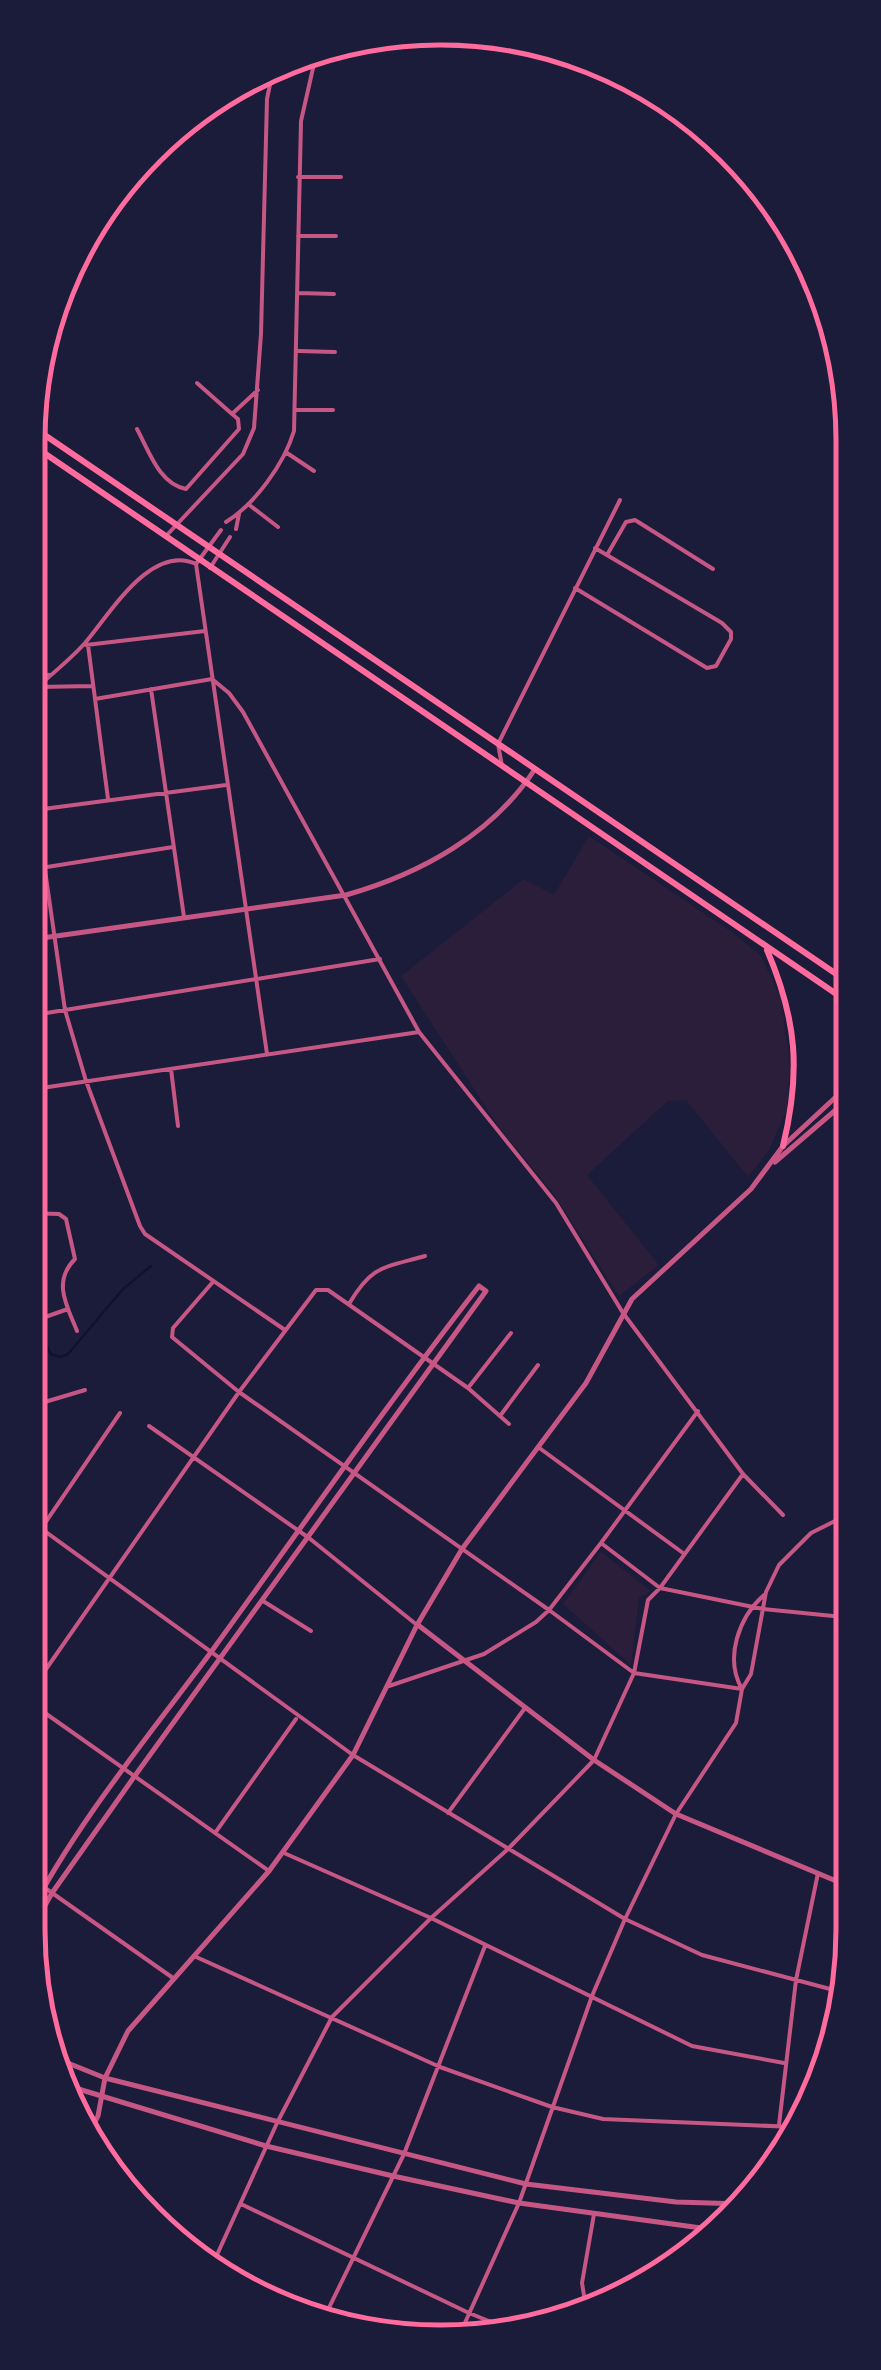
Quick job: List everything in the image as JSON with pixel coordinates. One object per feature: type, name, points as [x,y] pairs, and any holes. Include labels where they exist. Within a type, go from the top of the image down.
[{"type":"main road","points":[[45,434],[836,974]]},
{"type":"main road","points":[[45,454],[197,562],[836,994]]},
{"type":"main road","points":[[767,949],[782,986],[794,1039],[793,1106],[783,1146]]},
{"type":"street","points":[[226,522],[248,504],[287,453],[296,410],[298,177],[301,121],[314,66]]},
{"type":"street","points":[[165,536],[242,454],[254,428],[270,84]]},
{"type":"street","points":[[298,177],[341,177]]},
{"type":"street","points":[[298,236],[336,236]]},
{"type":"street","points":[[298,293],[334,294]]},
{"type":"street","points":[[298,352],[335,352]]},
{"type":"street","points":[[137,429],[163,476],[174,486],[186,489],[239,429],[238,420],[197,383]]},
{"type":"street","points":[[232,414],[258,390]]},
{"type":"street","points":[[296,410],[333,410]]},
{"type":"street","points":[[287,453],[314,471]]},
{"type":"street","points":[[502,767],[498,744],[620,500]]},
{"type":"street","points":[[248,504],[278,527]]},
{"type":"street","points":[[236,529],[239,514]]},
{"type":"street","points":[[608,555],[626,522],[635,520],[712,569]]},
{"type":"street","points":[[220,530],[197,562],[267,1054]]},
{"type":"street","points":[[210,568],[230,537]]},
{"type":"street","points":[[575,588],[707,668],[716,666],[731,639],[729,628],[596,548]]},
{"type":"street","points":[[45,680],[86,645],[127,590],[161,564],[181,558],[197,562]]},
{"type":"street","points":[[86,645],[205,631]]},
{"type":"street","points":[[86,645],[108,801]]},
{"type":"street","points":[[45,675],[51,675]]},
{"type":"street","points":[[94,698],[212,678],[229,692],[346,895],[419,1032],[556,1203],[623,1313],[743,1474],[783,1515]]},
{"type":"street","points":[[45,687],[93,686]]},
{"type":"street","points":[[151,689],[184,917]]},
{"type":"street","points":[[45,937],[346,895],[394,879],[466,840],[503,809],[534,769]]},
{"type":"street","points":[[45,809],[226,785]]},
{"type":"street","points":[[174,847],[45,868],[65,1010],[86,1082],[145,1234],[285,1330]]},
{"type":"street","points":[[45,1013],[380,959]]},
{"type":"street","points":[[45,1088],[419,1032]]},
{"type":"street","points":[[171,1069],[178,1126]]},
{"type":"street","points":[[773,1163],[783,1146],[836,1101]]},
{"type":"street","points":[[95,2122],[105,2078],[128,2031],[284,1854],[353,1755],[417,1625],[462,1549],[586,1383],[632,1299],[751,1189],[836,1102]]},
{"type":"street","points":[[45,1214],[59,1214],[66,1219],[75,1260],[65,1270],[61,1283],[76,1332]]},
{"type":"street","points":[[348,1305],[372,1272],[425,1256]]},
{"type":"street","points":[[212,1282],[173,1328],[172,1337],[239,1392],[634,1673],[742,1689]]},
{"type":"street","points":[[45,1884],[424,1357],[479,1286],[486,1291],[45,1906]]},
{"type":"street","points":[[45,1673],[311,1294],[323,1288],[468,1388],[509,1424]]},
{"type":"street","points":[[45,1315],[68,1309]]},
{"type":"street","points":[[468,1388],[511,1334]]},
{"type":"street","points":[[500,1416],[538,1365]]},
{"type":"street","points":[[45,1402],[85,1390]]},
{"type":"street","points":[[389,1686],[465,1662],[497,1646],[550,1610],[698,1411]]},
{"type":"street","points":[[45,1523],[120,1414]]},
{"type":"street","points":[[150,1426],[308,1538],[594,1760],[676,1814],[836,1880]]},
{"type":"street","points":[[538,1447],[684,1554]]},
{"type":"street","points":[[217,2255],[277,2123],[332,2017],[594,1760],[634,1673],[648,1600],[743,1474]]},
{"type":"street","points":[[464,2324],[519,2203],[592,1996],[624,1919],[676,1814],[736,1723],[742,1689],[752,1674],[766,1592],[795,1546],[836,1520]]},
{"type":"street","points":[[45,1534],[353,1755],[624,1919],[702,1955],[831,1989]]},
{"type":"street","points":[[601,1543],[660,1588],[763,1608],[836,1616]]},
{"type":"street","points":[[742,1689],[735,1675],[734,1654],[744,1618],[766,1592]]},
{"type":"street","points":[[263,1601],[311,1631]]},
{"type":"street","points":[[448,1813],[524,1708]]},
{"type":"street","points":[[45,1711],[269,1872]]},
{"type":"street","points":[[215,1834],[297,1717]]},
{"type":"street","points":[[284,1854],[431,1918],[692,2046],[784,2063]]},
{"type":"street","points":[[778,2126],[796,1980],[818,1873]]},
{"type":"street","points":[[45,1888],[173,1978]]},
{"type":"street","points":[[328,2309],[404,2154],[486,1946]]},
{"type":"street","points":[[194,1956],[440,2067],[552,2107],[603,2119],[783,2127]]},
{"type":"street","points":[[68,2063],[105,2078],[526,2184],[676,2202],[725,2203]]},
{"type":"street","points":[[79,2089],[266,2146],[393,2176],[519,2203],[700,2228]]},
{"type":"street","points":[[241,2204],[491,2322]]},
{"type":"street","points":[[584,2298],[582,2284],[594,2214]]},
{"type":"shaded area","points":[[589,836],[761,956],[781,998],[790,1066],[787,1110],[769,1150],[748,1177],[686,1100],[668,1101],[587,1175],[659,1265],[619,1296],[553,1193],[498,1126],[401,976],[524,879],[554,895]]},
{"type":"shaded area","points":[[601,1552],[651,1591],[639,1598],[631,1665],[563,1604]]},
{"type":"waterway","points":[[45,1343],[51,1354],[68,1354],[123,1289],[151,1266]]}]
